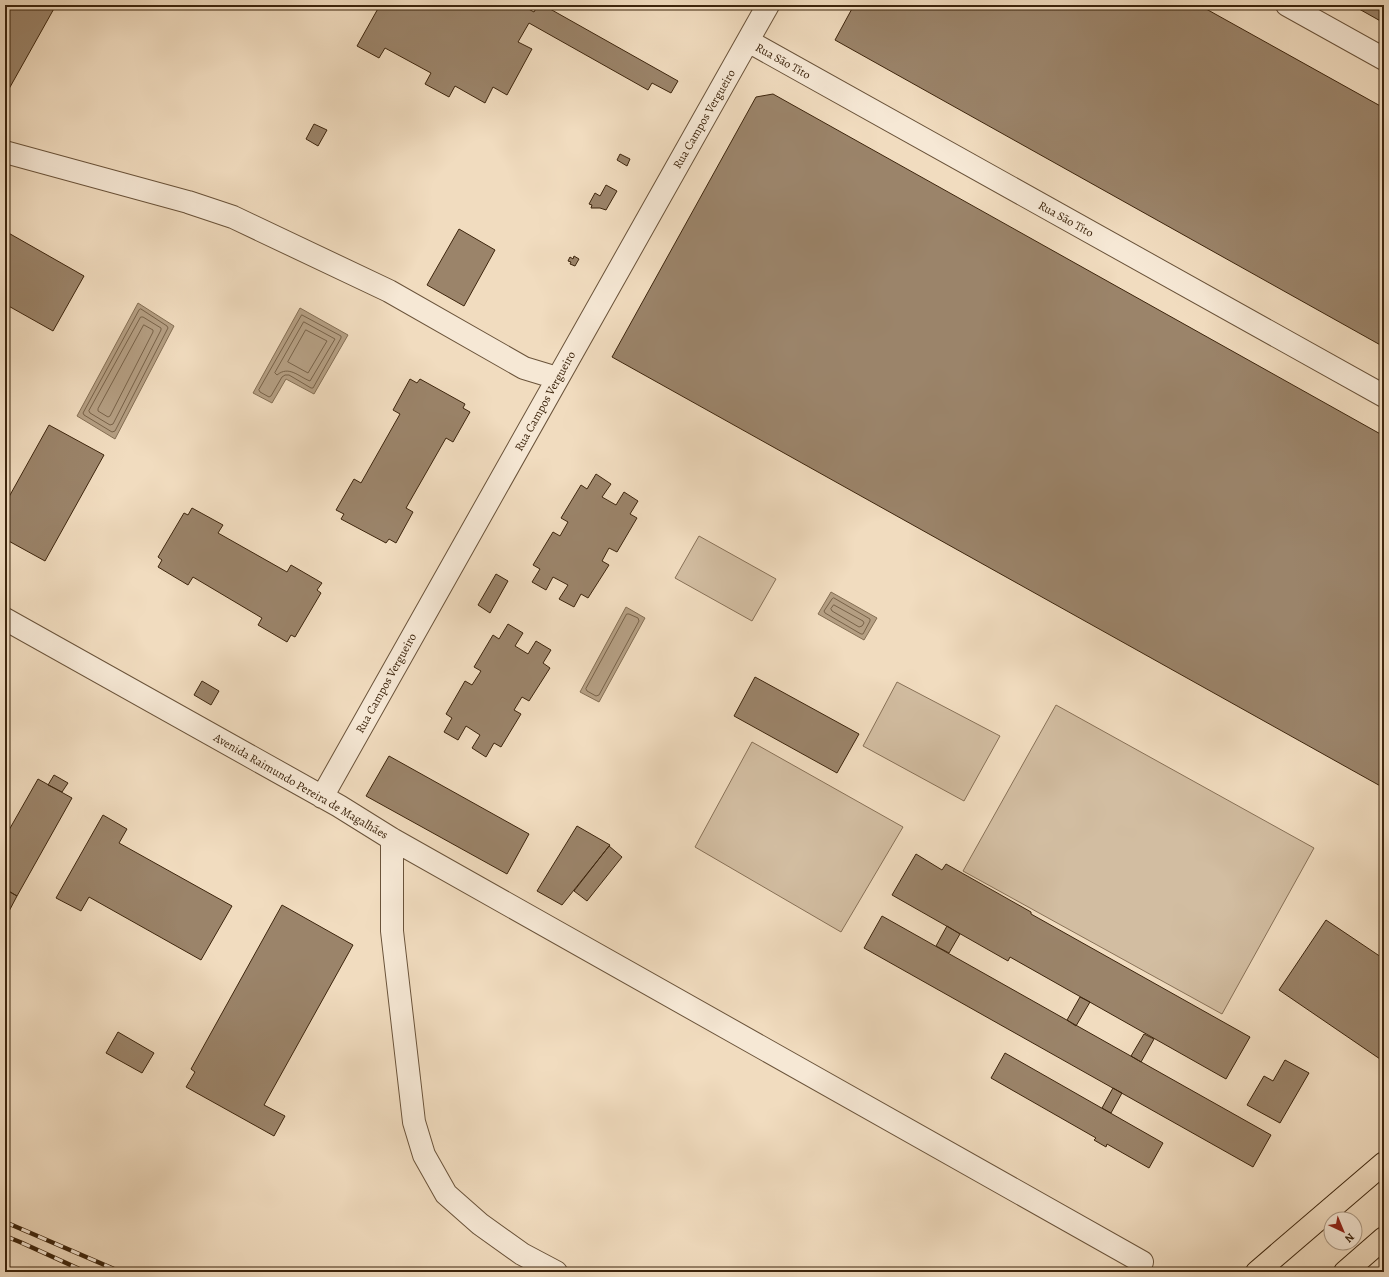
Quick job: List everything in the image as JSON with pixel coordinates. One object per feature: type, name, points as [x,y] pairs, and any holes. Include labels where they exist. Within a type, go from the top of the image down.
[{"type":"highway","points":[[1257,1272],[1384,1163]]},
{"type":"highway","points":[[1345,1272],[1384,1238]]},
{"type":"street","name":"Rua Campos Vergueiro","points":[[322,797],[768,5]]},
{"type":"street","points":[[1287,5],[1384,59]]},
{"type":"street","name":"Rua São Tito","points":[[748,41],[1384,396]]},
{"type":"street","points":[[5,152],[188,202],[233,217],[389,291],[524,368],[557,378]]},
{"type":"street","name":"Avenida Raimundo Pereira de Magalhães","points":[[5,619],[359,817],[392,838],[392,931],[414,1122],[424,1155],[446,1194],[480,1224],[522,1254],[556,1272]]},
{"type":"street","points":[[392,838],[1142,1262]]},
{"type":"shaded area","points":[[699,536],[776,579],[752,621],[675,578]]},
{"type":"shaded area","points":[[897,682],[1000,736],[964,801],[863,746]]},
{"type":"shaded area","points":[[1056,705],[1314,848],[1222,1014],[963,871]]},
{"type":"shaded area","points":[[752,742],[903,827],[841,932],[695,847]]},
{"type":"water","points":[[138,303],[174,326],[115,439],[77,416]]},
{"type":"water","points":[[300,308],[348,335],[314,394],[286,379],[272,403],[253,393]]},
{"type":"water","points":[[831,592],[877,618],[864,640],[818,614]]},
{"type":"water","points":[[626,607],[645,618],[599,702],[580,692]]},
{"type":"building","points":[[5,5],[56,5],[5,96]]},
{"type":"building","points":[[380,5],[521,5],[534,12],[538,5],[543,5],[678,81],[671,93],[652,83],[648,90],[529,23],[518,42],[532,49],[507,95],[493,87],[485,103],[455,86],[449,97],[425,84],[431,73],[385,48],[379,58],[357,46]]},
{"type":"building","points":[[854,5],[1199,5],[1384,108],[1384,347],[835,40]]},
{"type":"building","points":[[1352,5],[1384,5],[1384,23]]},
{"type":"building","points":[[773,94],[1384,436],[1384,788],[612,357],[756,97]]},
{"type":"building","points":[[314,124],[327,130],[318,146],[306,139]]},
{"type":"building","points":[[620,154],[630,159],[627,166],[617,160]]},
{"type":"building","points":[[606,185],[617,191],[606,210],[591,208],[592,205],[589,204],[595,193],[600,196]]},
{"type":"building","points":[[459,229],[495,250],[464,306],[427,285]]},
{"type":"building","points":[[5,231],[84,276],[53,331],[5,304]]},
{"type":"building","points":[[574,256],[579,259],[575,266],[570,264],[571,262],[568,261],[570,257],[573,259]]},
{"type":"building","points":[[410,379],[417,383],[420,379],[465,404],[463,408],[470,412],[453,442],[446,438],[406,508],[413,512],[396,543],[389,539],[386,543],[341,519],[344,514],[336,510],[354,479],[361,483],[400,414],[393,410]]},
{"type":"building","points":[[49,425],[104,455],[45,561],[5,539],[5,504]]},
{"type":"building","points":[[596,474],[611,484],[602,497],[616,505],[624,492],[638,501],[630,514],[637,518],[617,552],[609,548],[602,561],[609,565],[588,598],[581,594],[574,607],[559,599],[568,585],[553,577],[546,590],[532,582],[540,569],[533,565],[553,532],[560,536],[568,522],[561,518],[581,485],[587,489]]},
{"type":"building","points":[[192,508],[223,525],[218,533],[287,572],[291,565],[322,583],[317,590],[321,593],[295,637],[291,635],[287,642],[258,625],[262,618],[193,577],[188,585],[158,567],[162,560],[158,557],[184,513],[188,515]]},
{"type":"building","points":[[496,574],[508,581],[490,613],[478,605]]},
{"type":"building","points":[[508,624],[523,633],[515,646],[528,654],[536,641],[551,650],[543,663],[550,668],[529,701],[522,697],[514,710],[521,714],[501,747],[494,743],[486,757],[472,748],[480,735],[466,726],[458,740],[444,732],[452,718],[446,714],[465,681],[472,685],[481,671],[474,667],[493,635],[499,639]]},
{"type":"building","points":[[755,677],[859,734],[837,773],[734,716]]},
{"type":"building","points":[[202,681],[219,691],[211,705],[194,695]]},
{"type":"building","points":[[389,756],[529,834],[507,874],[366,796]]},
{"type":"building","points":[[54,775],[68,783],[62,792],[48,785]]},
{"type":"building","points":[[38,779],[72,798],[17,896],[5,889],[5,837]]},
{"type":"building","points":[[103,815],[127,829],[119,843],[232,906],[201,960],[89,897],[81,911],[56,898]]},
{"type":"building","points":[[577,826],[610,845],[562,905],[537,891]]},
{"type":"building","points":[[609,846],[622,857],[587,901],[574,891]]},
{"type":"building","points":[[916,854],[942,870],[946,864],[1031,912],[1031,914],[1250,1037],[1226,1079],[1010,957],[1008,961],[892,895]]},
{"type":"building","points":[[5,889],[17,896],[7,915],[5,914]]},
{"type":"building","points":[[282,905],[353,945],[264,1105],[285,1116],[274,1136],[186,1087],[195,1072],[191,1069]]},
{"type":"building","points":[[882,916],[1271,1135],[1253,1167],[864,948]]},
{"type":"building","points":[[1326,920],[1384,959],[1384,1053],[1380,1059],[1279,990]]},
{"type":"building","points":[[947,926],[960,934],[949,953],[936,946]]},
{"type":"building","points":[[1080,997],[1090,1002],[1076,1026],[1067,1020]]},
{"type":"building","points":[[118,1032],[154,1053],[142,1073],[106,1053]]},
{"type":"building","points":[[1144,1034],[1154,1039],[1141,1062],[1131,1056]]},
{"type":"building","points":[[1005,1053],[1163,1143],[1149,1168],[1107,1144],[1106,1147],[1094,1140],[1096,1138],[991,1078]]},
{"type":"building","points":[[1285,1060],[1309,1073],[1280,1123],[1247,1105],[1264,1076],[1273,1081]]},
{"type":"building","points":[[1113,1088],[1122,1093],[1111,1113],[1102,1108]]},
{"type":"railway","points":[[5,1222],[121,1272]]},
{"type":"railway","points":[[5,1236],[86,1272]]}]
